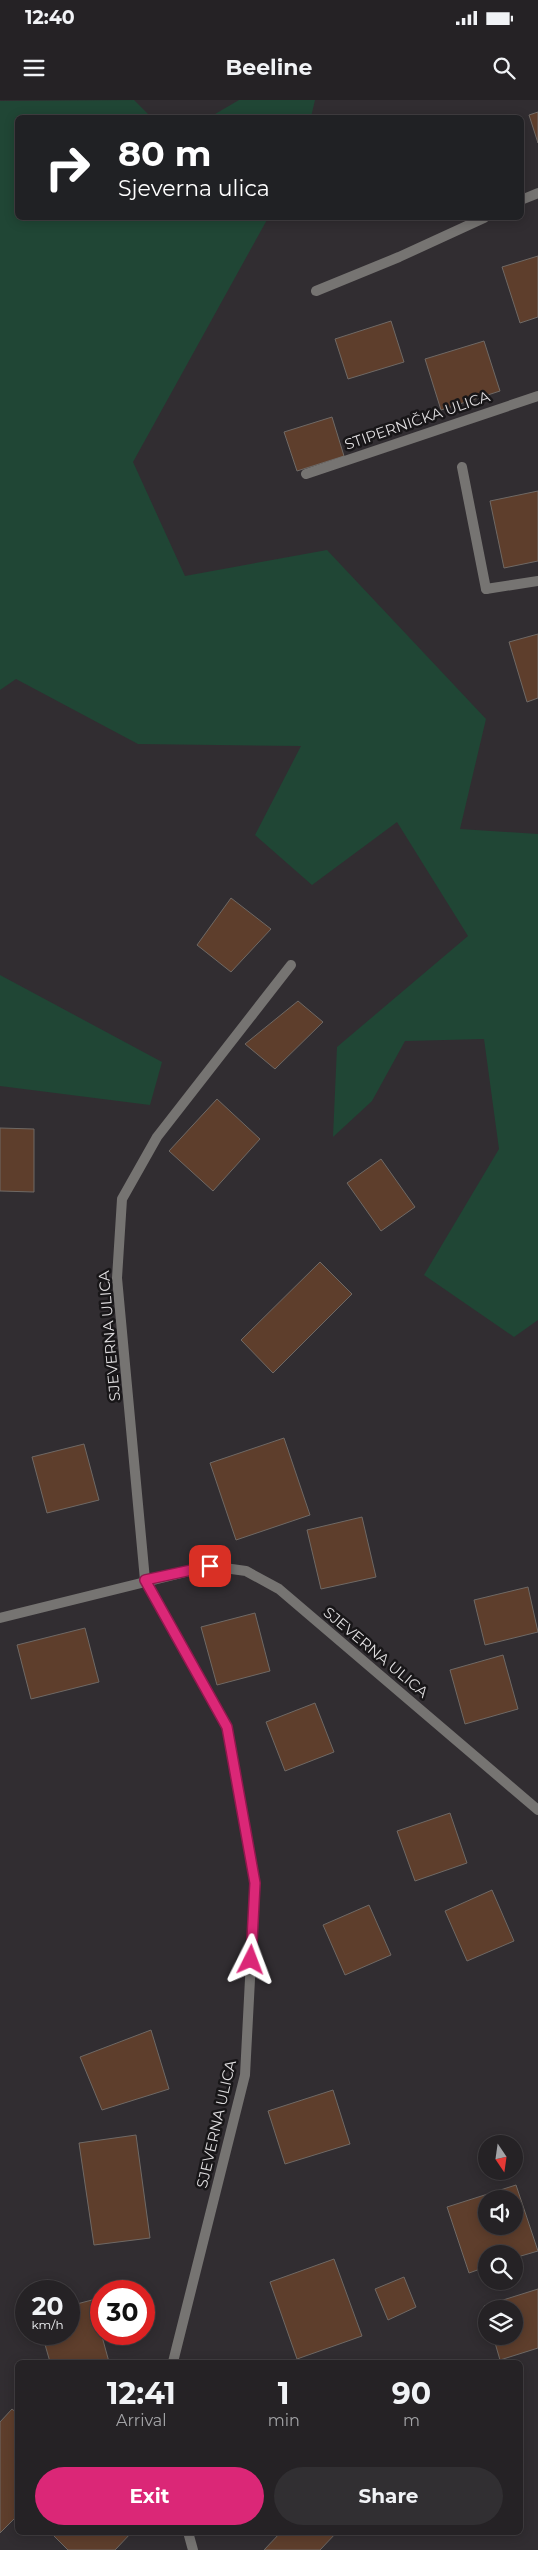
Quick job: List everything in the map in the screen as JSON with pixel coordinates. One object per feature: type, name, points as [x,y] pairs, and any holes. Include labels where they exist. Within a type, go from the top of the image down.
[{"type":"street","points":[[524,199],[538,193]]},
{"type":"street","points":[[316,291],[399,257],[480,220]]},
{"type":"street","name":"STIPERNIČKA ULICA","points":[[306,474],[538,396]]},
{"type":"street","points":[[462,467],[486,589],[538,581]]},
{"type":"street","name":"SJEVERNA ULICA","points":[[174,2360],[245,2076],[255,1883],[227,1727],[145,1580],[117,1278],[122,1199],[157,1137],[291,965]]},
{"type":"street","name":"SJEVERNA ULICA","points":[[0,1618],[145,1580],[210,1566],[246,1571],[278,1589],[538,1810]]},
{"type":"street","points":[[189,2535],[193,2550]]},
{"type":"green space","points":[[134,100],[149,115],[15,115],[15,220],[267,220],[133,462],[185,576],[327,550],[486,719],[460,829],[538,834],[538,1320],[514,1337],[424,1275],[499,1149],[484,1039],[405,1041],[372,1101],[333,1137],[337,1047],[468,936],[397,822],[312,885],[255,835],[301,746],[138,744],[16,679],[0,690],[0,101]]},
{"type":"green space","points":[[239,100],[315,100],[311,115],[213,115]]},
{"type":"green space","points":[[0,975],[162,1062],[150,1105],[0,1086]]},
{"type":"building","points":[[538,112],[538,143],[529,115]]},
{"type":"building","points":[[538,256],[538,317],[520,323],[502,267]]},
{"type":"building","points":[[391,321],[404,362],[348,379],[335,339]]},
{"type":"building","points":[[484,341],[500,391],[441,410],[425,359]]},
{"type":"building","points":[[332,417],[344,456],[297,471],[284,432]]},
{"type":"building","points":[[538,491],[538,561],[504,568],[490,501]]},
{"type":"building","points":[[538,634],[538,698],[527,702],[509,642]]},
{"type":"building","points":[[231,898],[271,929],[231,972],[197,945]]},
{"type":"building","points":[[298,1001],[323,1022],[275,1069],[245,1044]]},
{"type":"building","points":[[217,1099],[260,1139],[213,1191],[169,1151]]},
{"type":"building","points":[[0,1128],[34,1129],[34,1192],[0,1191]]},
{"type":"building","points":[[381,1159],[415,1207],[381,1231],[347,1183]]},
{"type":"building","points":[[320,1262],[352,1294],[273,1373],[241,1340]]},
{"type":"building","points":[[284,1438],[310,1515],[236,1540],[210,1463]]},
{"type":"building","points":[[84,1444],[99,1500],[47,1513],[32,1457]]},
{"type":"building","points":[[362,1517],[376,1577],[321,1589],[307,1530]]},
{"type":"building","points":[[528,1587],[538,1632],[485,1645],[474,1600]]},
{"type":"building","points":[[255,1613],[270,1671],[217,1685],[201,1627]]},
{"type":"building","points":[[85,1628],[99,1682],[31,1699],[17,1645]]},
{"type":"building","points":[[503,1655],[518,1709],[465,1724],[450,1670]]},
{"type":"building","points":[[315,1703],[334,1752],[285,1771],[266,1722]]},
{"type":"building","points":[[450,1813],[467,1863],[415,1881],[397,1831]]},
{"type":"building","points":[[492,1890],[514,1941],[467,1961],[445,1911]]},
{"type":"building","points":[[369,1905],[391,1955],[345,1975],[323,1925]]},
{"type":"building","points":[[151,2030],[169,2089],[102,2110],[80,2057]]},
{"type":"building","points":[[333,2090],[350,2144],[285,2164],[268,2111]]},
{"type":"building","points":[[136,2135],[150,2238],[94,2245],[79,2143]]},
{"type":"building","points":[[516,2185],[518,2190],[500,2190]]},
{"type":"building","points":[[478,2197],[478,2235],[523,2235],[523,2206],[538,2251],[523,2255],[523,2245],[478,2245],[478,2270],[469,2273],[447,2207]]},
{"type":"building","points":[[334,2259],[362,2336],[297,2359],[270,2282]]},
{"type":"building","points":[[404,2277],[416,2307],[388,2320],[375,2289]]},
{"type":"building","points":[[538,2289],[538,2348],[500,2360],[496,2345],[523,2345],[523,2300],[503,2300]]},
{"type":"building","points":[[90,2301],[90,2345],[104,2345],[108,2360],[49,2360],[45,2345],[80,2345],[80,2303]]},
{"type":"building","points":[[12,2409],[15,2412],[15,2518],[0,2533],[0,2422]]},
{"type":"building","points":[[53,2535],[129,2535],[115,2550],[68,2550]]},
{"type":"building","points":[[278,2535],[334,2535],[320,2550],[264,2550]]},
{"type":"route","points":[[210,1566],[145,1580],[227,1727],[255,1883],[251,1960]]}]
